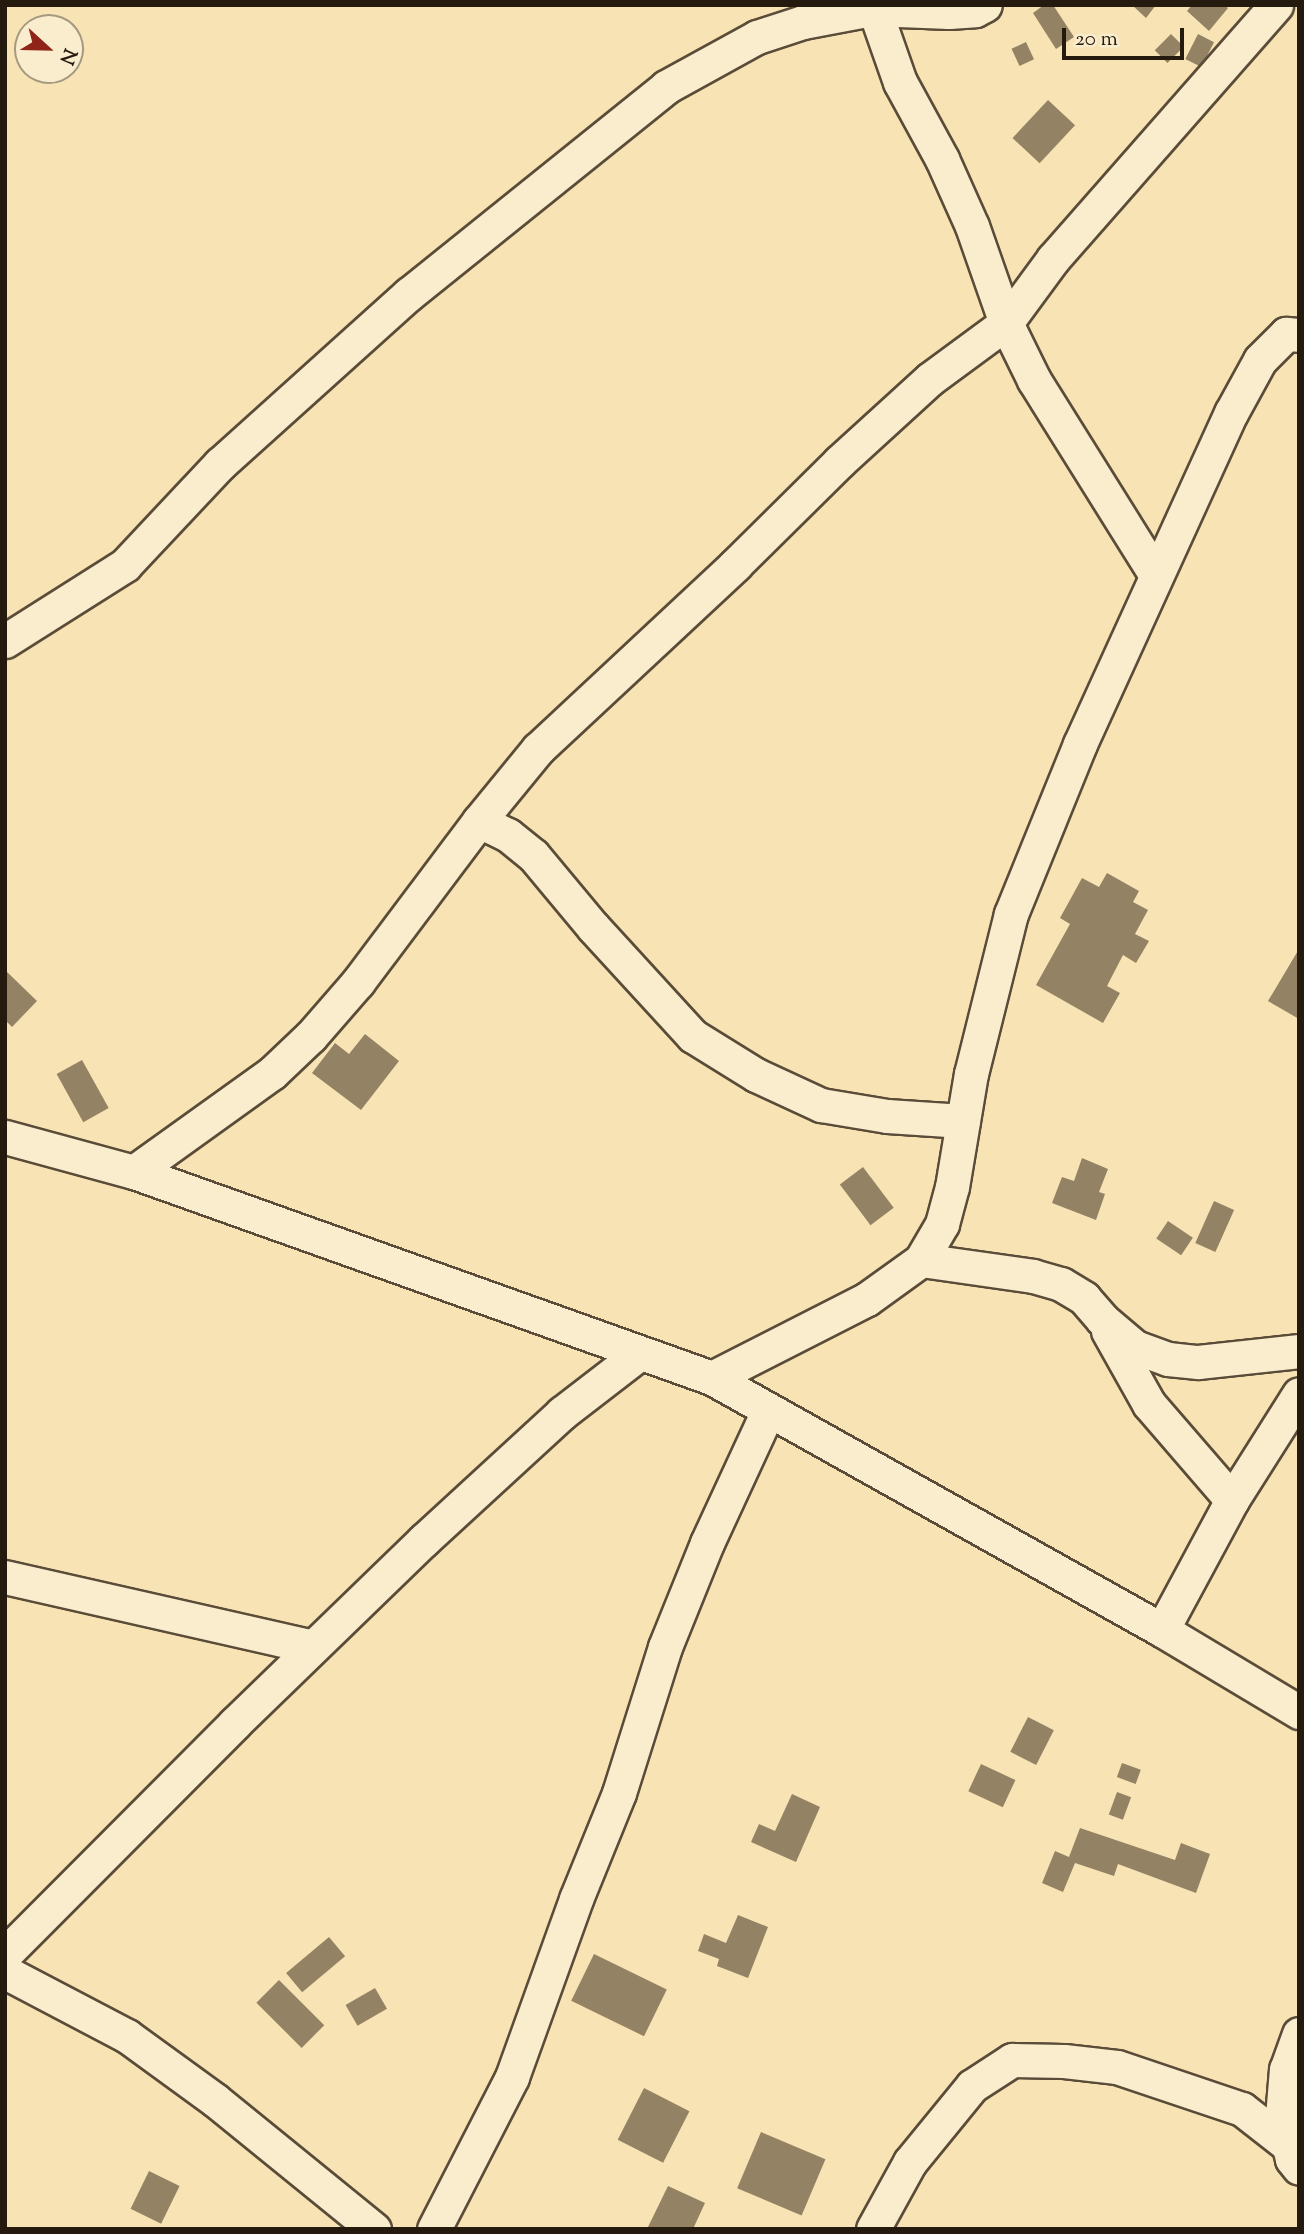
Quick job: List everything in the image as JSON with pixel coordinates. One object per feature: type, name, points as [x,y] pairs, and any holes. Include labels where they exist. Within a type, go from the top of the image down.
[{"type":"street","points":[[5,641],[125,565],[220,464],[409,294],[666,87],[757,37],[803,22],[873,7],[949,12],[975,10],[985,5]]},
{"type":"street","points":[[134,1172],[272,1073],[311,1036],[358,982],[479,821],[538,749],[735,565],[839,461],[930,379],[1006,323],[1053,259],[1276,5]]},
{"type":"street","points":[[873,7],[900,82],[942,159],[972,226],[1006,323],[1034,380],[1155,574]]},
{"type":"street","points":[[712,1378],[867,1299],[921,1260],[942,1224],[952,1187],[987,1003],[1011,914],[1080,744],[1155,574],[1231,413],[1260,360],[1286,334],[1299,335]]},
{"type":"street","points":[[479,821],[508,835],[533,855],[641,981],[693,1036],[704,1043],[756,1075],[821,1105],[887,1116],[963,1121]]},
{"type":"street","points":[[5,1137],[134,1172],[712,1378],[1161,1630],[1299,1712]]},
{"type":"street","points":[[921,1260],[1032,1276],[1061,1284],[1084,1298],[1102,1319],[1135,1347],[1168,1359],[1198,1362],[1299,1351]]},
{"type":"street","points":[[1102,1319],[1149,1404],[1233,1500]]},
{"type":"street","points":[[5,1954],[312,1647],[514,1456],[562,1413],[640,1353]]},
{"type":"street","points":[[1161,1630],[1233,1500],[1299,1394]]},
{"type":"street","points":[[434,2229],[512,2077],[576,1899],[619,1793],[665,1647],[707,1543],[768,1411]]},
{"type":"street","points":[[5,1577],[312,1647]]},
{"type":"street","points":[[5,1972],[127,2036],[257,2134],[374,2229]]},
{"type":"street","points":[[1294,2156],[1282,2116],[1286,2068],[1299,2034]]},
{"type":"street","points":[[873,2229],[910,2162],[972,2086],[1012,2060],[1064,2061],[1116,2067],[1242,2109],[1294,2156]]},
{"type":"building","points":[[1044,5],[1053,5],[1074,37],[1056,49],[1033,13]]},
{"type":"building","points":[[1132,5],[1156,5],[1146,18]]},
{"type":"building","points":[[1192,5],[1224,5],[1228,8],[1209,31],[1187,11]]},
{"type":"building","points":[[1171,34],[1184,47],[1167,63],[1155,50]]},
{"type":"building","points":[[1198,34],[1214,42],[1201,67],[1185,59]]},
{"type":"building","points":[[1026,42],[1034,59],[1020,66],[1011,49]]},
{"type":"building","points":[[1048,100],[1075,125],[1040,163],[1013,138]]},
{"type":"building","points":[[1107,873],[1139,891],[1133,902],[1148,910],[1135,934],[1149,941],[1136,963],[1123,955],[1107,986],[1120,993],[1103,1023],[1036,985],[1070,924],[1060,918],[1082,878],[1099,887]]},
{"type":"building","points":[[1299,949],[1299,1019],[1268,1001]]},
{"type":"building","points":[[5,970],[37,1001],[12,1027],[5,1020]]},
{"type":"building","points":[[365,1034],[399,1061],[361,1110],[312,1073],[335,1043],[349,1054]]},
{"type":"building","points":[[82,1060],[109,1108],[83,1122],[57,1074]]},
{"type":"building","points":[[1082,1158],[1108,1169],[1099,1192],[1105,1194],[1096,1220],[1052,1203],[1062,1177],[1074,1181]]},
{"type":"building","points":[[863,1167],[894,1208],[871,1225],[840,1184]]},
{"type":"building","points":[[1214,1201],[1234,1210],[1215,1252],[1195,1243]]},
{"type":"building","points":[[1168,1221],[1193,1238],[1181,1255],[1156,1238]]},
{"type":"building","points":[[1028,1717],[1054,1730],[1036,1765],[1010,1752]]},
{"type":"building","points":[[1122,1763],[1141,1770],[1136,1784],[1117,1777]]},
{"type":"building","points":[[981,1764],[1015,1780],[1003,1807],[968,1791]]},
{"type":"building","points":[[1117,1792],[1131,1797],[1123,1820],[1109,1815]]},
{"type":"building","points":[[792,1794],[820,1807],[796,1862],[751,1842],[759,1824],[775,1831]]},
{"type":"building","points":[[1080,1828],[1175,1860],[1181,1843],[1210,1854],[1196,1893],[1118,1864],[1114,1876],[1075,1863],[1063,1892],[1042,1883],[1055,1851],[1069,1857]]},
{"type":"building","points":[[738,1915],[768,1927],[748,1978],[717,1966],[719,1959],[698,1951],[704,1934],[726,1943]]},
{"type":"building","points":[[329,1937],[345,1956],[302,1992],[286,1973]]},
{"type":"building","points":[[594,1954],[667,1990],[644,2036],[571,2001]]},
{"type":"building","points":[[279,1980],[324,2025],[302,2048],[256,2003]]},
{"type":"building","points":[[375,1988],[387,2009],[358,2026],[346,2005]]},
{"type":"building","points":[[644,2088],[689,2111],[663,2163],[618,2140]]},
{"type":"building","points":[[761,2132],[825,2159],[802,2216],[737,2188]]},
{"type":"building","points":[[149,2171],[180,2186],[161,2224],[131,2209]]},
{"type":"building","points":[[668,2186],[705,2203],[693,2229],[647,2229]]}]
